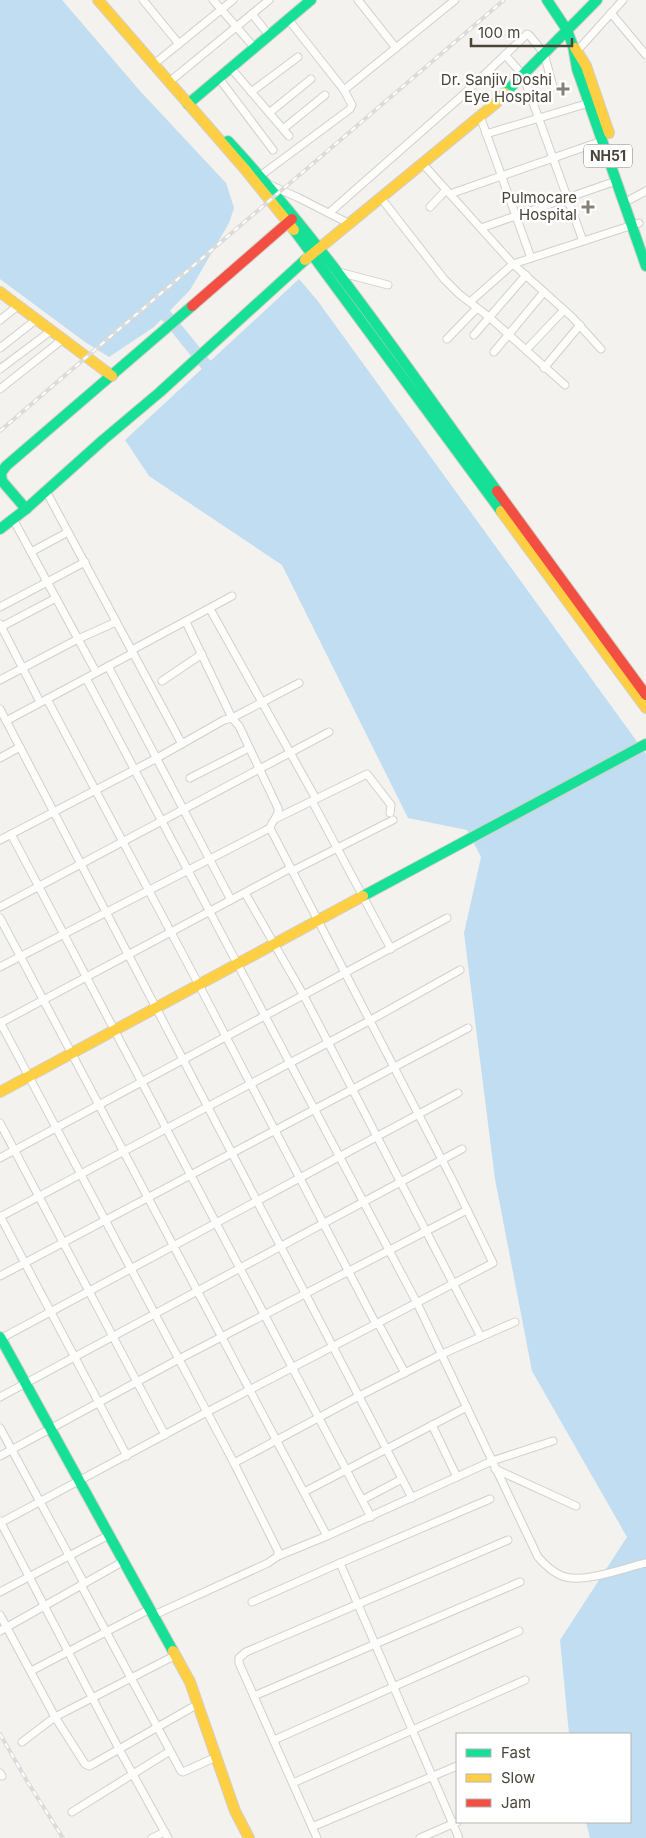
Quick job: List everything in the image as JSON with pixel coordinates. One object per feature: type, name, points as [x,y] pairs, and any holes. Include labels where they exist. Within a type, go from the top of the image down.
[{"type":"main road","points":[[98,0],[190,102],[206,117],[316,252],[646,708]]},
{"type":"main road","points":[[106,0],[174,78],[190,102]]},
{"type":"main road","name":"NH51","points":[[547,0],[567,30],[575,49],[586,66],[631,199],[646,266]]},
{"type":"main road","points":[[0,529],[26,509],[160,392],[296,268],[496,102],[597,0]]},
{"type":"main road","points":[[190,102],[288,19],[306,1]]},
{"type":"main road","name":"NH51","points":[[575,49],[576,69],[616,181],[646,243]]},
{"type":"main road","points":[[255,177],[268,184],[291,220]]},
{"type":"main road","points":[[26,509],[2,480],[1,473],[6,466],[291,220]]},
{"type":"main road","points":[[316,252],[335,270],[411,382],[646,695]]},
{"type":"main road","points":[[0,292],[112,376]]},
{"type":"main road","points":[[0,1092],[462,845],[646,744]]},
{"type":"main road","points":[[0,1338],[190,1682],[235,1811],[246,1837]]},
{"type":"street","points":[[142,0],[179,44]]},
{"type":"street","points":[[213,0],[254,47]]},
{"type":"street","points":[[159,60],[233,0]]},
{"type":"street","points":[[174,78],[269,0]]},
{"type":"street","points":[[358,0],[396,48]]},
{"type":"street","points":[[344,90],[455,0]]},
{"type":"street","points":[[575,49],[611,14],[622,0]]},
{"type":"street","points":[[252,14],[269,35]]},
{"type":"street","points":[[611,14],[646,55]]},
{"type":"street","points":[[255,177],[350,109],[352,105],[344,90],[288,19]]},
{"type":"street","points":[[329,213],[463,95],[527,34],[544,53],[553,87]]},
{"type":"street","points":[[504,55],[523,75],[582,242]]},
{"type":"street","points":[[251,92],[298,57]]},
{"type":"street","points":[[230,67],[289,136]]},
{"type":"street","points":[[218,77],[273,150]]},
{"type":"street","points":[[269,113],[311,79]]},
{"type":"street","points":[[283,129],[325,95]]},
{"type":"street","points":[[486,134],[589,103]]},
{"type":"street","points":[[480,116],[531,258]]},
{"type":"street","points":[[430,207],[448,192],[602,141]]},
{"type":"street","points":[[422,163],[512,264],[580,325],[601,349]]},
{"type":"street","points":[[481,228],[616,181]]},
{"type":"street","points":[[268,184],[350,224]]},
{"type":"street","points":[[631,199],[646,191]]},
{"type":"street","points":[[381,198],[444,279],[565,385]]},
{"type":"street","points":[[470,302],[512,264],[636,224]]},
{"type":"street","points":[[335,270],[388,284]]},
{"type":"street","points":[[474,335],[526,275]]},
{"type":"street","points":[[494,352],[544,292]]},
{"type":"street","points":[[0,320],[19,305]]},
{"type":"street","points":[[447,339],[477,308]]},
{"type":"street","points":[[526,350],[564,310]]},
{"type":"street","points":[[0,348],[37,319]]},
{"type":"street","points":[[544,368],[580,325]]},
{"type":"street","points":[[0,369],[52,330]]},
{"type":"street","points":[[0,389],[63,339]]},
{"type":"street","points":[[46,491],[182,744]]},
{"type":"street","points":[[13,519],[96,672]]},
{"type":"street","points":[[31,552],[68,532]]},
{"type":"street","points":[[0,607],[84,562]]},
{"type":"street","points":[[6,721],[232,596]]},
{"type":"street","points":[[56,598],[1,626],[23,668],[95,790],[251,1083],[348,1272],[405,1373]]},
{"type":"street","points":[[210,609],[261,703],[291,752],[337,848],[391,949]]},
{"type":"street","points":[[0,680],[78,639],[116,622]]},
{"type":"street","points":[[186,622],[278,808],[277,818]]},
{"type":"street","points":[[162,681],[202,654]]},
{"type":"street","points":[[108,666],[231,900]]},
{"type":"street","points":[[86,678],[417,1303],[538,1557],[546,1566],[564,1577],[575,1578],[590,1577],[646,1563]]},
{"type":"street","points":[[0,840],[157,758],[224,720],[232,718],[299,683]]},
{"type":"street","points":[[0,709],[412,1498]]},
{"type":"street","points":[[0,907],[329,732]]},
{"type":"street","points":[[0,758],[20,747]]},
{"type":"street","points":[[190,778],[249,748]]},
{"type":"street","points":[[0,967],[270,828],[277,818],[367,774],[391,805],[392,816],[337,848],[231,900],[0,1022],[234,1463],[276,1545],[278,1556]]},
{"type":"street","points":[[152,1838],[166,1835],[0,1522],[493,1263],[419,1115],[270,828]]},
{"type":"street","points":[[11,834],[65,933],[371,1517]]},
{"type":"street","points":[[245,893],[304,996],[481,1337]]},
{"type":"street","points":[[0,918],[327,1536]]},
{"type":"street","points":[[0,1158],[447,918]]},
{"type":"street","points":[[127,1456],[0,1217],[369,1021],[460,970]]},
{"type":"street","points":[[0,1276],[468,1028]]},
{"type":"street","points":[[0,1338],[458,1093]]},
{"type":"street","points":[[0,1123],[165,1435]]},
{"type":"street","points":[[0,1397],[462,1149]]},
{"type":"street","points":[[0,1456],[178,1359],[467,1210]]},
{"type":"street","points":[[234,1463],[442,1354],[515,1322]]},
{"type":"street","points":[[304,1492],[467,1407]]},
{"type":"street","points":[[432,1426],[457,1477]]},
{"type":"street","points":[[0,1428],[130,1678],[182,1772],[216,1757]]},
{"type":"street","points":[[30,1671],[106,1632],[268,1563],[278,1556],[371,1517],[492,1461],[553,1441]]},
{"type":"street","points":[[496,1469],[576,1506]]},
{"type":"street","points":[[362,1500],[402,1479]]},
{"type":"street","points":[[252,1602],[490,1499]]},
{"type":"street","points":[[0,1592],[109,1535]]},
{"type":"street","points":[[318,1838],[239,1663],[239,1658],[242,1654],[508,1540]]},
{"type":"street","points":[[3,1629],[124,1561]]},
{"type":"street","points":[[340,1563],[432,1776],[455,1823],[459,1838]]},
{"type":"street","points":[[254,1696],[520,1582]]},
{"type":"street","points":[[0,1615],[3,1629],[30,1671],[55,1717],[85,1764],[89,1766],[198,1704]]},
{"type":"street","points":[[274,1740],[519,1632]]},
{"type":"street","points":[[22,1742],[55,1717],[176,1655]]},
{"type":"street","points":[[293,1783],[525,1680]]},
{"type":"street","points":[[72,1812],[170,1751]]},
{"type":"street","points":[[312,1827],[456,1766]]},
{"type":"street","points":[[420,1838],[455,1823]]},
{"type":"water","points":[[0,0],[62,0],[140,91],[226,183],[234,208],[229,223],[190,290],[154,327],[109,357],[85,342],[0,279]]},
{"type":"water","points":[[299,279],[317,300],[646,754],[646,1838],[590,1838],[586,1823],[631,1823],[631,1733],[569,1733],[560,1640],[627,1537],[532,1371],[495,1179],[464,933],[481,857],[467,830],[408,818],[282,565],[149,476],[125,440]]},
{"type":"waterway","points":[[155,302],[216,377]]},
{"type":"railway","points":[[0,431],[504,0]]},
{"type":"railway","points":[[0,1734],[63,1838]]},
{"type":"traffic: fast","points":[[188,104],[311,0]]},
{"type":"traffic: fast","points":[[547,0],[567,30],[573,46],[577,69],[646,266]]},
{"type":"traffic: fast","points":[[505,93],[597,0]]},
{"type":"traffic: fast","points":[[228,141],[265,182],[334,268],[497,491]]},
{"type":"traffic: fast","points":[[294,230],[501,511]]},
{"type":"traffic: fast","points":[[0,529],[26,509],[160,392],[305,260]]},
{"type":"traffic: fast","points":[[26,509],[2,481],[1,473],[6,466],[192,306]]},
{"type":"traffic: fast","points":[[363,896],[646,744]]},
{"type":"traffic: fast","points":[[0,1337],[173,1651]]},
{"type":"traffic: slow","points":[[98,0],[244,168],[294,230]]},
{"type":"traffic: slow","points":[[575,48],[586,66],[609,133]]},
{"type":"traffic: slow","points":[[305,260],[496,103],[505,93]]},
{"type":"traffic: slow","points":[[0,292],[112,376]]},
{"type":"traffic: slow","points":[[501,511],[646,708]]},
{"type":"traffic: slow","points":[[0,1092],[363,896]]},
{"type":"traffic: slow","points":[[173,1651],[190,1682],[235,1811],[249,1838]]},
{"type":"traffic: jam","points":[[192,306],[292,219]]},
{"type":"traffic: jam","points":[[497,491],[646,695]]},
{"type":"place","name":"Dr. Sanjiv Doshi Eye Hospital","points":[[563,89]]},
{"type":"place","name":"Pulmocare Hospital","points":[[588,207]]}]
